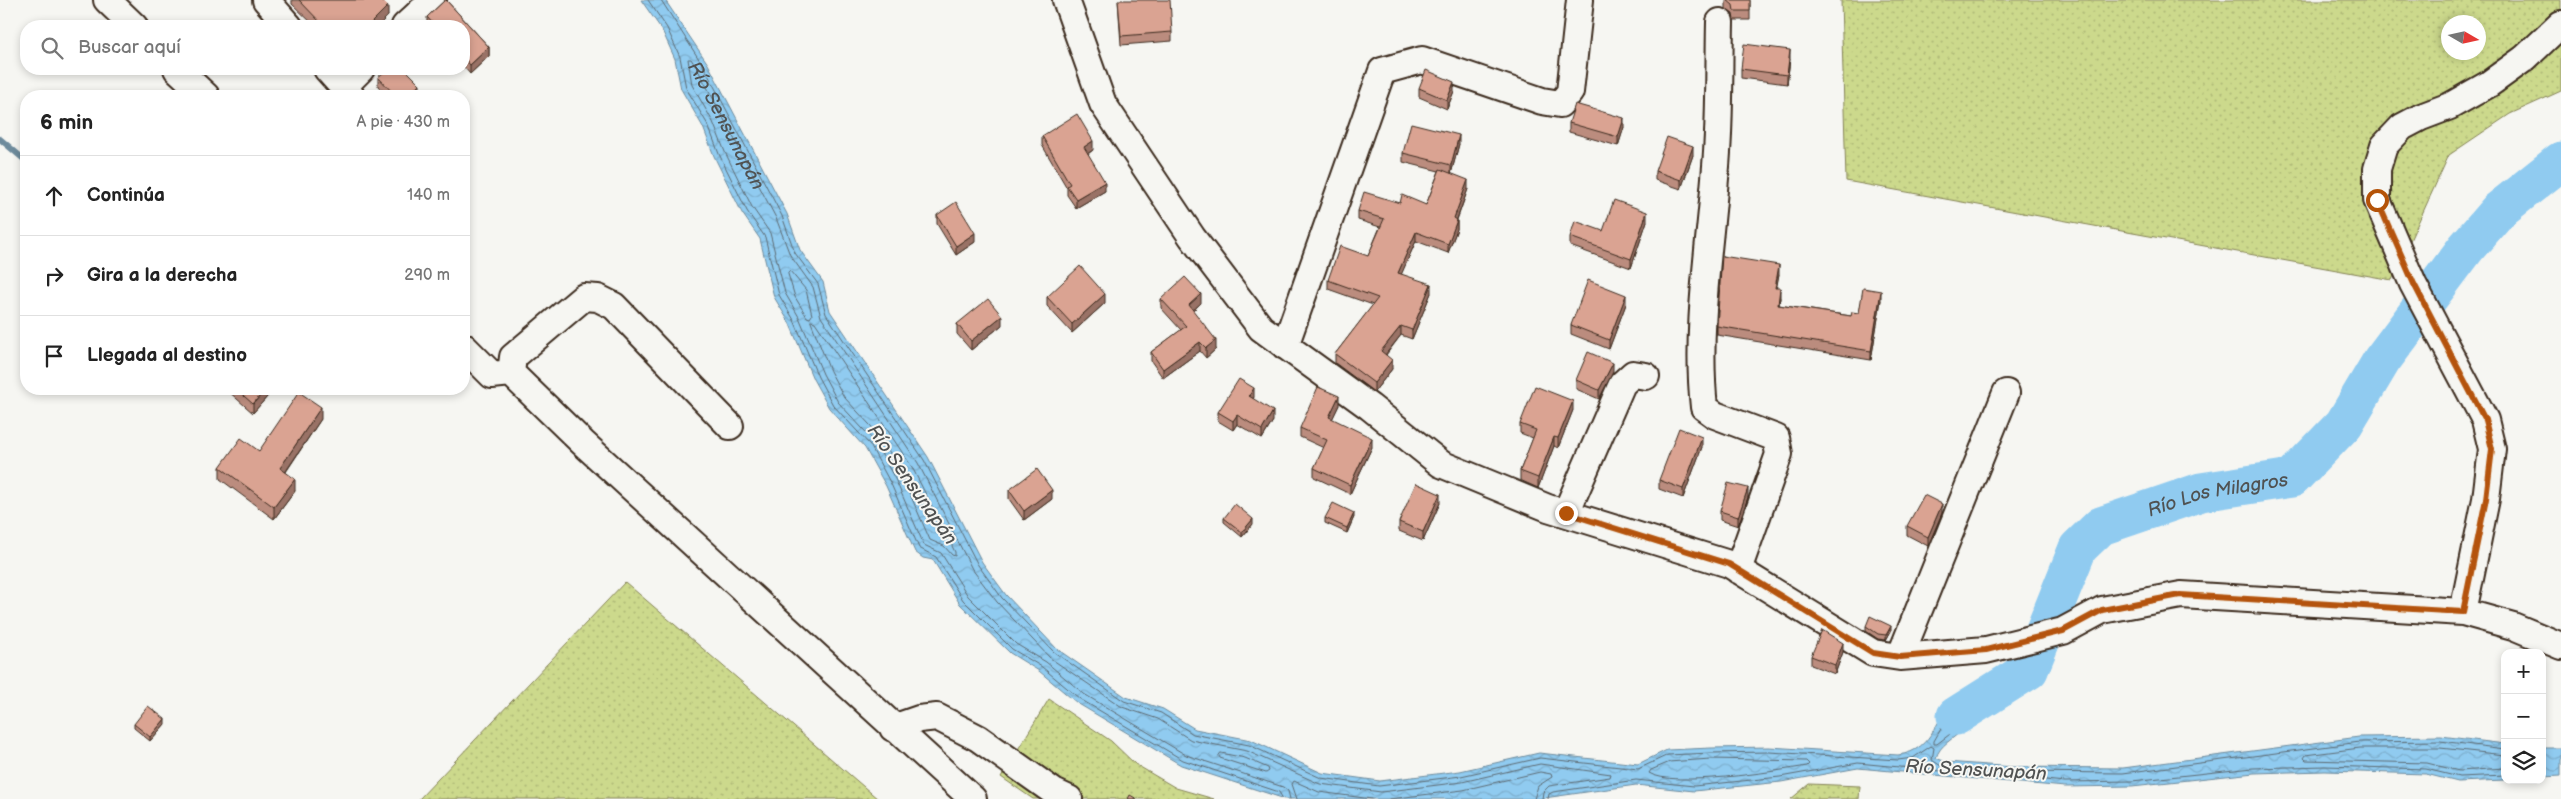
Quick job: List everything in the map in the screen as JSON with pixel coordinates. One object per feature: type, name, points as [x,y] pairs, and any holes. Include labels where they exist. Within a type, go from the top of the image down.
[{"type":"street","points":[[107,0],[128,20]]},
{"type":"street","points":[[266,0],[284,20]]},
{"type":"street","points":[[412,20],[433,0]]},
{"type":"street","points":[[1066,0],[1103,104],[1192,237],[1261,328],[1370,407],[1441,464],[1566,513],[1729,564],[1873,653],[1900,657],[1986,650],[2063,631],[2102,610],[2180,595],[2463,612],[2513,626],[2561,646]]},
{"type":"street","points":[[1285,346],[1382,71],[1422,60],[1542,101],[1560,104],[1570,92],[1580,0]]},
{"type":"street","points":[[1720,22],[1717,153],[1710,218],[1701,379],[1704,406],[1715,415],[1776,438],[1779,454],[1738,570]]},
{"type":"street","points":[[2463,612],[2487,492],[2492,449],[2485,420],[2414,284],[2377,200],[2377,169],[2384,146],[2402,127],[2420,117],[2450,106],[2489,84],[2525,58],[2561,24]]},
{"type":"street","points":[[183,75],[200,90]]},
{"type":"street","points":[[340,84],[353,75]]},
{"type":"street","points":[[511,373],[512,358],[584,297],[598,298],[614,306],[730,426]]},
{"type":"street","points":[[470,353],[492,374],[511,373],[584,443],[893,728],[973,799]]},
{"type":"street","points":[[1566,513],[1622,384],[1633,374],[1646,376]]},
{"type":"street","points":[[1900,657],[2006,394]]},
{"type":"street","points":[[893,728],[919,718],[936,717],[978,738],[1054,792],[1069,799]]},
{"type":"green space","points":[[1841,0],[2561,0],[2561,91],[2510,114],[2449,155],[2392,280],[1846,181]]},
{"type":"green space","points":[[625,582],[878,799],[419,799]]},
{"type":"green space","points":[[1049,699],[1111,741],[1135,764],[1176,788],[1214,799],[1033,799],[1001,777]]},
{"type":"green space","points":[[1809,784],[1860,786],[1859,799],[1791,799]]},
{"type":"water","name":"Río Sensunapán","points":[[641,0],[665,0],[708,64],[787,214],[800,250],[823,282],[830,311],[928,457],[982,562],[1006,595],[1057,649],[1126,697],[1163,709],[1195,729],[1251,740],[1322,773],[1380,781],[1460,771],[1539,753],[1638,764],[1667,750],[1711,748],[1769,747],[1898,755],[1911,752],[1928,739],[1945,712],[1962,696],[1975,692],[2000,689],[1959,733],[1940,749],[1936,758],[1946,762],[2014,767],[2123,768],[2359,737],[2441,736],[2501,744],[2501,780],[2458,782],[2426,774],[2325,771],[2254,773],[2132,786],[2065,787],[1858,768],[1781,782],[1694,791],[1636,785],[1537,799],[1285,799],[1181,765],[1077,703],[1039,671],[1010,653],[960,604],[933,560],[923,558],[915,552],[886,486],[865,448],[829,408],[813,379],[789,322],[774,297],[760,239],[742,213],[714,156],[703,127],[681,89],[675,59],[662,30]]},
{"type":"water","points":[[2546,748],[2561,748],[2561,776],[2546,777]]},
{"type":"building","points":[[299,0],[382,0],[388,6],[374,20],[318,20]]},
{"type":"building","points":[[446,0],[464,20],[430,20],[427,17]]},
{"type":"building","points":[[1118,0],[1170,0],[1172,32],[1121,36]]},
{"type":"building","points":[[1727,0],[1750,0],[1750,11],[1734,11],[1733,5]]},
{"type":"building","points":[[470,26],[489,47],[470,65]]},
{"type":"building","points":[[1744,44],[1790,50],[1787,75],[1741,69]]},
{"type":"building","points":[[1426,70],[1454,82],[1447,100],[1419,88]]},
{"type":"building","points":[[380,75],[411,75],[420,84],[414,90],[390,90],[378,77]]},
{"type":"building","points":[[1575,104],[1624,118],[1618,137],[1569,123]]},
{"type":"building","points":[[1077,114],[1093,141],[1084,147],[1105,182],[1076,199],[1067,186],[1070,184],[1042,136]]},
{"type":"building","points":[[1411,123],[1459,135],[1451,165],[1403,153]]},
{"type":"building","points":[[1667,137],[1693,146],[1681,180],[1655,171]]},
{"type":"building","points":[[1440,169],[1468,180],[1454,218],[1457,220],[1448,244],[1416,232],[1398,273],[1431,284],[1412,330],[1401,326],[1381,351],[1392,360],[1374,383],[1335,354],[1378,298],[1328,280],[1340,246],[1368,256],[1384,219],[1358,211],[1364,192],[1400,203],[1402,195],[1426,205]]},
{"type":"building","points":[[1614,200],[1647,212],[1631,259],[1570,237],[1575,221],[1603,231]]},
{"type":"building","points":[[956,202],[975,233],[956,246],[937,215]]},
{"type":"building","points":[[1722,256],[1779,265],[1775,288],[1780,288],[1778,305],[1851,316],[1852,312],[1859,313],[1863,288],[1881,291],[1871,351],[1717,326]]},
{"type":"building","points":[[1080,266],[1105,294],[1072,324],[1047,297]]},
{"type":"building","points":[[1185,277],[1201,294],[1189,305],[1216,340],[1206,348],[1200,342],[1163,369],[1151,352],[1186,326],[1161,299]]},
{"type":"building","points":[[1588,280],[1626,295],[1609,340],[1571,325]]},
{"type":"building","points":[[988,299],[1002,316],[971,341],[957,324]]},
{"type":"building","points":[[1588,352],[1613,363],[1599,390],[1576,380]]},
{"type":"building","points":[[1239,379],[1254,388],[1249,396],[1273,411],[1262,430],[1237,415],[1233,421],[1218,412]]},
{"type":"building","points":[[1535,386],[1573,401],[1558,438],[1554,437],[1538,478],[1520,471],[1536,430],[1520,424]]},
{"type":"building","points":[[1318,387],[1339,396],[1329,417],[1372,438],[1350,485],[1314,468],[1327,440],[1300,428]]},
{"type":"building","points":[[243,395],[261,395],[253,404]]},
{"type":"building","points":[[297,395],[303,395],[321,407],[280,468],[295,479],[274,507],[220,467],[241,438],[259,451]]},
{"type":"building","points":[[1679,428],[1702,437],[1683,489],[1659,480]]},
{"type":"building","points":[[1037,469],[1052,490],[1024,511],[1009,490]]},
{"type":"building","points":[[1416,483],[1440,494],[1423,532],[1399,522]]},
{"type":"building","points":[[1728,483],[1748,488],[1738,517],[1720,511]]},
{"type":"building","points":[[1924,495],[1942,504],[1928,537],[1907,526]]},
{"type":"building","points":[[1333,503],[1354,513],[1347,528],[1325,518]]},
{"type":"building","points":[[1235,504],[1253,519],[1242,532],[1224,518]]},
{"type":"building","points":[[1870,616],[1891,626],[1886,635],[1878,634],[1866,626]]},
{"type":"building","points":[[1822,630],[1843,643],[1835,665],[1811,656]]},
{"type":"building","points":[[148,706],[165,719],[150,737],[134,724]]},
{"type":"building","points":[[1130,795],[1137,799],[1128,799]]},
{"type":"waterway","points":[[0,139],[20,156]]},
{"type":"waterway","name":"Río Los Milagros","points":[[1956,716],[2029,670],[2078,548],[2101,526],[2201,492],[2292,478],[2344,424],[2382,360],[2466,248],[2498,211],[2561,161]]},
{"type":"route","points":[[1566,513],[1729,564],[1873,653],[1900,657],[1986,650],[2063,631],[2102,610],[2180,595],[2463,612],[2486,499],[2491,470],[2492,449],[2485,420],[2414,284],[2377,200]]}]
